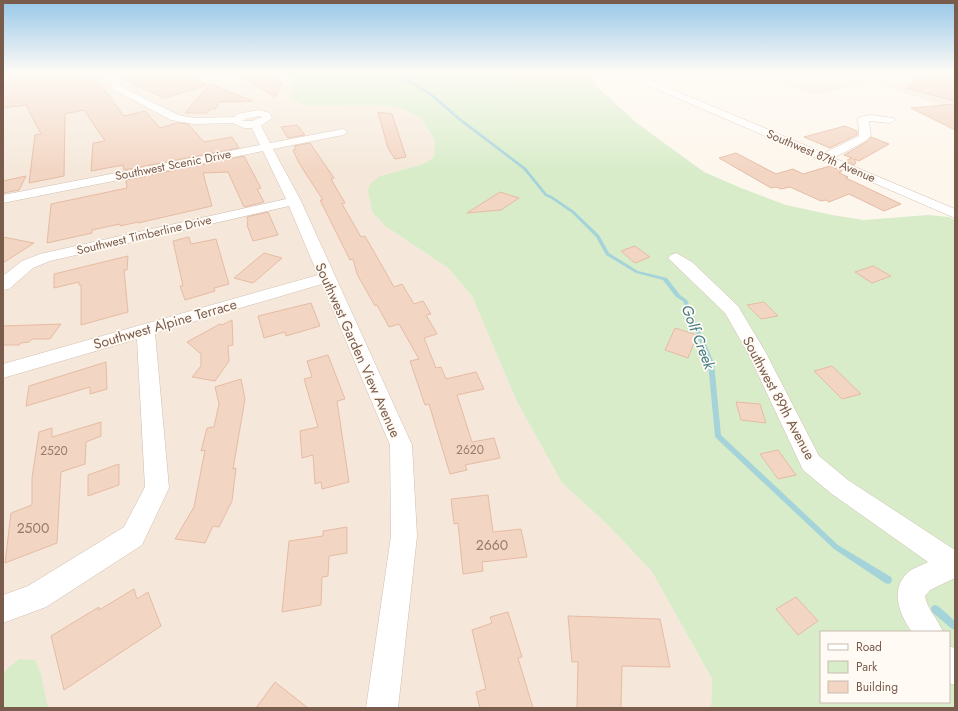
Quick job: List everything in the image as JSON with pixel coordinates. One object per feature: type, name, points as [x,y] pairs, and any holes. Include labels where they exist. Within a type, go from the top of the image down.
[{"type":"street","points":[[149,104],[175,118],[215,121],[236,120],[241,116],[255,113],[268,116],[265,120],[255,124],[242,124],[236,120]]},
{"type":"street","name":"Southwest 87th Avenue","points":[[699,104],[824,158],[952,210]]},
{"type":"street","points":[[824,158],[863,138],[865,135],[863,119],[871,118],[890,120]]},
{"type":"street","name":"Southwest Garden View Avenue","points":[[255,124],[268,147],[294,201],[326,278],[400,445],[404,536],[382,708]]},
{"type":"street","name":"Southwest Scenic Drive","points":[[3,199],[57,187],[343,132]]},
{"type":"street","name":"Southwest Timberline Drive","points":[[3,285],[15,272],[25,265],[45,257],[294,201]]},
{"type":"street","name":"Southwest 89th Avenue","points":[[676,258],[686,265],[732,310],[757,353],[812,463],[840,487],[954,564]]},
{"type":"street","name":"Southwest Alpine Terrace","points":[[3,370],[326,278]]},
{"type":"street","points":[[3,609],[36,596],[133,536],[157,488],[146,330]]},
{"type":"street","points":[[928,631],[913,610],[911,592],[920,580],[954,564]]},
{"type":"shaded area","points":[[3,104],[382,105],[401,108],[421,118],[435,141],[434,157],[423,164],[380,176],[372,212],[385,226],[448,268],[472,296],[516,400],[562,483],[609,526],[652,572],[712,679],[711,708],[3,708]]},
{"type":"shaded area","points":[[938,104],[955,104],[955,110]]},
{"type":"green space","points":[[303,104],[616,104],[638,124],[704,172],[786,205],[864,220],[928,215],[949,217],[955,220],[955,708],[711,708],[712,679],[652,572],[609,526],[562,483],[516,400],[472,296],[448,268],[385,226],[372,212],[368,190],[370,184],[380,176],[423,164],[434,157],[435,141],[421,118],[401,108],[382,105],[308,106]]},
{"type":"green space","points":[[19,659],[35,660],[41,674],[48,708],[3,708],[3,677],[6,670]]},
{"type":"building","points":[[3,104],[115,104],[124,116],[145,111],[160,128],[177,123],[188,124],[204,142],[232,137],[239,148],[124,170],[123,165],[91,171],[93,143],[105,141],[84,110],[65,114],[64,176],[29,183],[35,135],[41,134],[26,105],[3,108]]},
{"type":"building","points":[[193,104],[218,104],[215,109],[210,109],[207,113],[185,113]]},
{"type":"building","points":[[955,104],[955,130],[911,108]]},
{"type":"building","points":[[378,112],[392,114],[406,157],[395,159],[388,148]]},
{"type":"building","points":[[297,125],[305,135],[288,138],[281,127]]},
{"type":"building","points":[[845,126],[857,131],[857,135],[830,148],[804,137]]},
{"type":"building","points":[[871,137],[889,144],[859,161],[854,159],[856,163],[854,165],[845,161],[852,158],[844,155],[868,141]]},
{"type":"building","points":[[310,143],[334,178],[331,179],[345,203],[342,204],[361,237],[365,236],[394,287],[402,284],[414,304],[423,301],[431,314],[426,315],[437,334],[424,338],[436,368],[441,367],[446,379],[476,372],[484,389],[457,395],[472,442],[494,438],[500,458],[465,465],[467,470],[450,474],[429,404],[425,405],[410,361],[419,359],[399,324],[389,327],[377,305],[375,306],[357,274],[353,259],[350,260],[320,200],[323,200],[299,163],[293,150],[296,149],[294,146]]},
{"type":"building","points":[[736,153],[776,174],[793,169],[803,174],[830,166],[842,171],[839,173],[848,177],[846,178],[901,204],[884,211],[849,194],[829,202],[826,200],[821,201],[790,187],[781,189],[776,187],[771,188],[719,158]]},
{"type":"building","points":[[244,156],[261,188],[257,189],[264,202],[244,207],[228,172],[203,173],[212,206],[138,223],[120,226],[120,224],[92,230],[92,233],[47,243],[51,204],[127,188],[126,180]]},
{"type":"building","points":[[26,176],[19,190],[3,193],[3,181]]},
{"type":"building","points":[[500,192],[519,198],[501,210],[467,213]]},
{"type":"building","points":[[268,212],[278,235],[253,241],[247,225],[247,217]]},
{"type":"building","points":[[3,237],[34,243],[3,263]]},
{"type":"building","points":[[189,237],[191,244],[216,239],[229,284],[214,288],[215,291],[185,300],[180,286],[183,286],[173,241]]},
{"type":"building","points":[[635,246],[650,257],[635,263],[621,251]]},
{"type":"building","points":[[264,253],[282,258],[253,283],[234,278]]},
{"type":"building","points":[[128,256],[127,270],[124,270],[128,312],[81,325],[81,285],[79,285],[79,282],[54,288],[54,274]]},
{"type":"building","points":[[873,266],[891,276],[872,283],[855,272]]},
{"type":"building","points":[[764,302],[778,316],[761,319],[747,305]]},
{"type":"building","points":[[311,303],[320,326],[286,336],[285,332],[264,338],[258,316]]},
{"type":"building","points":[[232,320],[233,345],[228,346],[229,361],[215,381],[192,377],[201,366],[201,354],[187,342],[220,324],[222,325]]},
{"type":"building","points":[[61,324],[50,339],[32,339],[29,342],[21,343],[19,345],[3,345],[3,326]]},
{"type":"building","points":[[675,328],[697,335],[688,358],[665,350]]},
{"type":"building","points":[[328,355],[345,399],[337,401],[349,482],[322,489],[321,482],[315,484],[313,455],[302,458],[300,431],[318,427],[304,379],[312,377],[307,361]]},
{"type":"building","points":[[106,362],[107,389],[90,394],[90,387],[26,406],[29,386]]},
{"type":"building","points":[[832,366],[861,394],[842,399],[814,371]]},
{"type":"building","points":[[241,379],[245,399],[233,469],[236,468],[232,501],[219,527],[213,526],[205,543],[175,539],[194,507],[205,450],[201,451],[207,428],[214,427],[219,404],[215,387]]},
{"type":"building","points":[[736,402],[760,404],[766,423],[741,420]]},
{"type":"building","points":[[101,422],[101,436],[86,442],[85,464],[61,472],[57,543],[5,563],[11,513],[32,505],[32,478],[39,432],[52,428],[52,437]]},
{"type":"building","points":[[778,450],[796,475],[778,479],[760,454]]},
{"type":"building","points":[[119,464],[119,485],[88,496],[88,475]]},
{"type":"building","points":[[488,495],[493,532],[521,529],[527,557],[482,562],[483,571],[463,574],[458,523],[454,524],[451,499]]},
{"type":"building","points":[[347,527],[347,553],[329,556],[328,576],[322,577],[321,605],[282,612],[289,541],[323,536],[323,531]]},
{"type":"building","points":[[134,589],[137,599],[148,592],[161,626],[64,690],[51,636],[99,607],[99,610]]},
{"type":"building","points":[[796,597],[818,621],[798,635],[776,609]]},
{"type":"building","points":[[508,612],[522,657],[518,658],[533,708],[480,708],[476,692],[486,689],[472,630],[492,623],[490,617]]},
{"type":"building","points":[[568,616],[660,619],[670,667],[622,666],[621,708],[577,708],[578,662],[572,662]]},
{"type":"building","points":[[275,682],[308,708],[256,708]]},
{"type":"waterway","name":"Golf Creek","points":[[442,104],[525,169],[546,195],[573,212],[598,236],[607,254],[637,272],[665,279],[678,296],[685,300],[711,363],[718,436],[836,547],[888,580]]},
{"type":"waterway","name":"Golf Creek","points":[[935,609],[955,626]]}]
